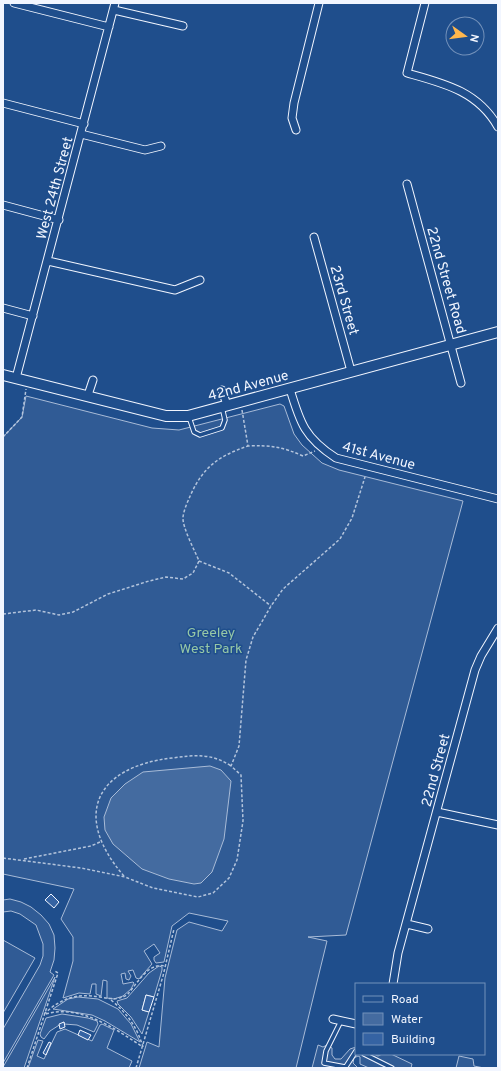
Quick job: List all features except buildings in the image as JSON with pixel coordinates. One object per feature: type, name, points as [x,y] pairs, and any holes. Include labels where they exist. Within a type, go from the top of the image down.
[{"type":"street","points":[[14,3],[109,27]]},
{"type":"street","points":[[296,130],[292,118],[294,103],[319,3]]},
{"type":"street","points":[[425,3],[407,73],[447,84],[472,98],[483,107],[498,127]]},
{"type":"street","points":[[114,6],[183,26]]},
{"type":"street","name":"West 24th Street","points":[[16,378],[59,220],[114,6]]},
{"type":"street","points":[[3,103],[84,124]]},
{"type":"street","points":[[81,134],[145,150],[161,146]]},
{"type":"street","name":"22nd Street Road","points":[[407,184],[452,344],[461,383]]},
{"type":"street","points":[[3,205],[59,220]]},
{"type":"street","name":"23rd Street","points":[[314,237],[351,370]]},
{"type":"street","points":[[48,261],[175,290],[200,280]]},
{"type":"street","points":[[3,308],[33,316]]},
{"type":"street","name":"42nd Avenue","points":[[3,375],[88,395],[166,416],[188,416],[224,405],[290,389],[351,370],[498,332]]},
{"type":"street","points":[[88,395],[93,380]]},
{"type":"street","name":"41st Avenue","points":[[290,389],[305,431],[320,448],[336,458],[498,499]]},
{"type":"street","points":[[222,390],[224,405]]},
{"type":"street","name":"22nd Street","points":[[393,983],[398,953],[475,670],[481,656],[498,628]]},
{"type":"street","points":[[437,812],[498,825]]},
{"type":"street","points":[[407,924],[428,929]]},
{"type":"street","points":[[333,1019],[355,1024]]},
{"type":"lane","points":[[188,416],[194,432],[200,435],[222,428],[225,420],[224,405]]},
{"type":"lane","points":[[341,1021],[326,1051],[324,1062],[345,1068],[355,1053]]},
{"type":"lane","points":[[366,1055],[392,1068]]},
{"type":"path","points":[[3,437],[22,417],[27,381]]},
{"type":"path","points":[[240,401],[248,446]]},
{"type":"path","points":[[3,614],[36,610],[59,615],[73,612],[108,594],[149,581],[166,577],[183,579],[193,573],[199,561],[183,518],[187,502],[198,478],[212,462],[233,451],[248,446],[285,448],[303,456],[320,448]]},
{"type":"path","points":[[231,766],[240,746],[246,660],[253,637],[283,589],[340,539],[352,518],[365,477]]},
{"type":"path","points":[[199,561],[229,573],[271,606]]},
{"type":"path","points":[[3,858],[81,868],[125,877],[153,888],[198,897],[213,893],[229,878],[237,860],[243,821],[241,775],[219,758],[190,756],[154,760],[136,766],[111,780],[98,798],[95,822],[100,842],[114,864],[125,877]]},
{"type":"path","points":[[22,860],[91,846],[100,842]]},
{"type":"path","points":[[136,1068],[143,1047],[174,929]]},
{"type":"path","points":[[44,1014],[58,1002],[75,996],[117,999],[127,995],[149,969],[155,966],[165,966]]},
{"type":"path","points":[[27,1068],[58,973],[55,971]]},
{"type":"path","points":[[110,999],[127,1015],[137,1032],[143,1047]]},
{"type":"path","points":[[44,1014],[58,1012],[90,1016],[111,1025],[143,1047]]},
{"type":"shaded area","name":"Greeley West Park","points":[[26,396],[152,428],[179,430],[280,404],[284,406],[294,434],[302,445],[322,463],[339,470],[463,501],[346,935],[308,937],[327,941],[296,1068],[139,1068],[147,1042],[159,1047],[165,978],[177,930],[189,922],[222,931],[228,921],[189,913],[172,926],[164,962],[156,963],[154,960],[154,957],[160,953],[154,944],[144,951],[152,964],[139,979],[136,978],[133,970],[128,971],[131,976],[129,980],[126,979],[125,973],[121,974],[123,984],[134,983],[131,989],[123,996],[114,999],[107,998],[107,981],[103,980],[101,996],[96,994],[96,984],[92,984],[90,994],[79,993],[63,998],[73,961],[73,937],[61,919],[74,889],[3,874],[3,437],[22,417]]},
{"type":"shaded area","points":[[10,899],[31,907],[49,924],[54,935],[54,960],[50,972],[54,975],[3,1063],[3,1029],[40,965],[43,956],[43,944],[36,925],[20,914],[11,911],[3,912],[3,900]]},
{"type":"shaded area","points":[[3,940],[35,958],[3,1013]]},
{"type":"shaded area","points":[[159,966],[162,967],[162,970],[154,997],[146,995],[142,1010],[149,1012],[142,1034],[131,1017],[118,1004],[117,1001],[127,998],[149,973]]},
{"type":"shaded area","points":[[55,977],[24,1068],[3,1068],[3,1067]]},
{"type":"shaded area","points":[[78,997],[98,999],[118,1009],[131,1024],[140,1042],[92,1015],[53,1009],[68,999]]},
{"type":"shaded area","points":[[62,1014],[88,1018],[97,1021],[98,1024],[94,1032],[77,1025],[64,1024],[64,1022],[50,1031],[44,1039],[41,1037],[40,1034],[46,1018]]},
{"type":"shaded area","points":[[102,1024],[114,1030],[107,1048],[132,1061],[129,1068],[28,1068],[38,1040],[43,1041],[37,1056],[44,1059],[57,1032],[65,1029],[92,1041],[100,1025]]},
{"type":"shaded area","points":[[318,1045],[323,1047],[327,1045],[332,1048],[332,1055],[335,1059],[341,1059],[350,1049],[355,1047],[355,1055],[393,1055],[412,1064],[411,1068],[369,1068],[360,1064],[360,1057],[358,1056],[354,1058],[353,1063],[358,1068],[312,1068]]},
{"type":"shaded area","points":[[459,1056],[473,1059],[474,1066],[484,1068],[456,1068]]},
{"type":"water","points":[[210,766],[221,770],[231,781],[224,839],[212,872],[201,883],[194,884],[169,879],[142,869],[113,844],[105,830],[104,817],[111,798],[125,784],[143,772]]}]
